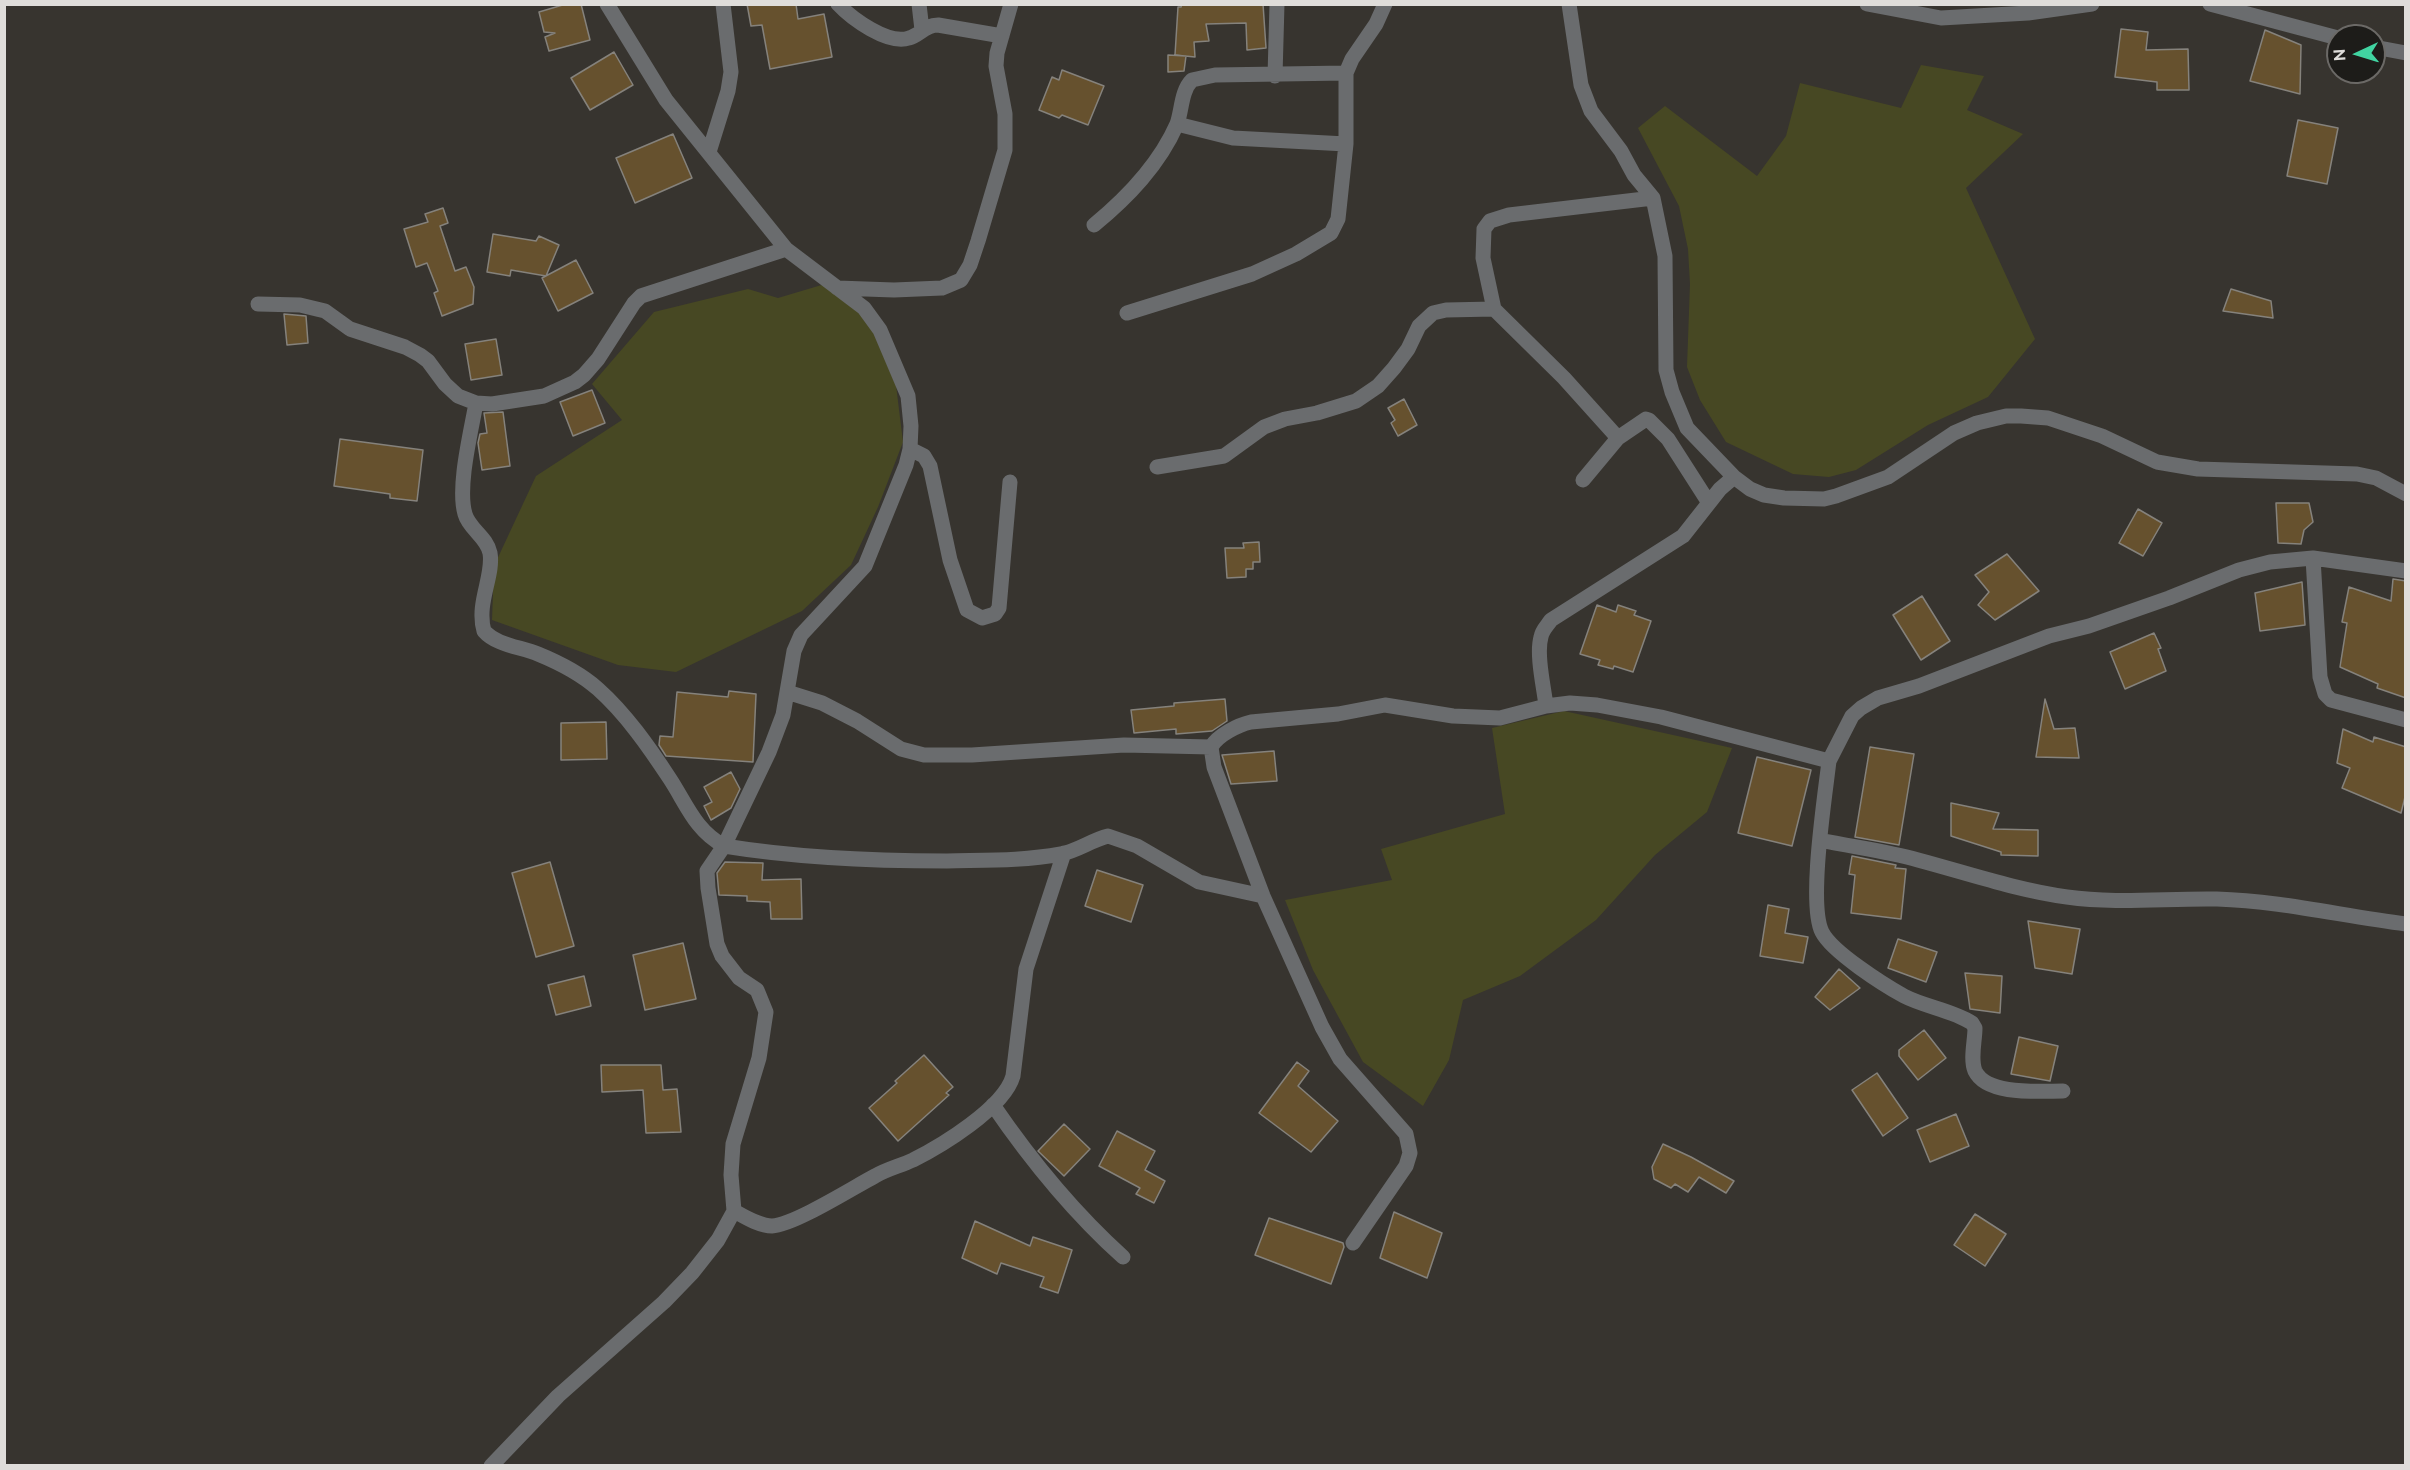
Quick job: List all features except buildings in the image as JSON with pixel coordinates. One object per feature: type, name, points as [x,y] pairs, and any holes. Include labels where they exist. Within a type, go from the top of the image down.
[{"type":"street","points":[[491,1466],[558,1396],[671,1295],[718,1240],[734,1211],[731,1175],[733,1144],[759,1058],[765,1012],[757,990],[739,978],[730,968],[717,944],[706,879],[707,871],[724,846],[769,752],[783,715],[794,651],[801,635],[865,566],[900,483],[910,449],[911,414],[908,396],[889,348],[874,320],[864,308],[786,249],[666,100],[607,4]]},
{"type":"street","points":[[709,152],[728,92],[731,72],[723,4]]},
{"type":"street","points":[[838,4],[849,16],[895,40],[905,40],[929,25],[1002,36]]},
{"type":"street","points":[[919,4],[922,30]]},
{"type":"street","points":[[837,288],[894,290],[942,288],[961,280],[970,265],[1005,150],[1005,114],[996,66],[997,53],[1011,4]]},
{"type":"street","points":[[1275,76],[1277,4]]},
{"type":"street","points":[[1127,313],[1252,274],[1296,254],[1331,233],[1338,219],[1346,144],[1346,73],[1353,58],[1376,24],[1385,4]]},
{"type":"street","points":[[1569,4],[1581,85],[1591,111],[1653,198],[1665,256],[1666,370],[1672,392],[1687,428],[1734,477],[1750,489],[1764,495],[1803,499],[1836,496],[1888,477],[1954,433],[1977,423],[2006,416],[2021,416],[2048,417],[2102,436],[2157,462],[2221,471],[2358,474],[2376,478],[2406,494]]},
{"type":"street","points":[[1868,4],[1941,18],[2028,13],[2092,4]]},
{"type":"street","points":[[2210,4],[2326,35]]},
{"type":"street","points":[[2386,49],[2406,53]]},
{"type":"street","points":[[1094,225],[1118,205],[1141,181],[1158,156],[1177,124],[1184,92],[1192,80],[1215,75],[1275,76],[1346,73]]},
{"type":"street","points":[[1177,124],[1233,138],[1346,144]]},
{"type":"street","points":[[1618,438],[1564,378],[1494,309],[1483,258],[1484,229],[1490,221],[1509,214],[1653,198]]},
{"type":"street","points":[[258,304],[313,307],[325,311],[350,329],[405,347],[428,361],[445,384],[458,396],[476,403],[501,403],[554,393],[584,375],[598,359],[634,303],[641,296],[786,249]]},
{"type":"street","points":[[1157,467],[1224,456],[1264,427],[1285,419],[1317,413],[1356,401],[1378,386],[1394,368],[1408,349],[1419,326],[1433,313],[1446,310],[1494,309]]},
{"type":"street","points":[[476,403],[462,500],[466,519],[487,544],[490,552],[483,592],[484,631],[494,638],[580,673],[599,690],[645,743],[705,833],[724,846],[764,852],[869,861],[1012,860],[1064,853],[1104,837],[1114,837],[1137,846],[1199,882],[1263,896]]},
{"type":"street","points":[[1583,480],[1618,438],[1646,419],[1653,422],[1668,439],[1709,503]]},
{"type":"street","points":[[910,449],[924,456],[930,466],[950,561],[967,610],[982,618],[995,614],[999,608],[1011,482]]},
{"type":"street","points":[[1546,706],[1540,646],[1541,635],[1551,620],[1683,536],[1719,489],[1734,477]]},
{"type":"street","points":[[2063,1091],[2014,1090],[1987,1085],[1981,1079],[1974,1064],[1973,1024],[1929,1008],[1890,988],[1830,944],[1822,934],[1817,914],[1820,840],[1829,760],[1852,716],[1878,698],[1919,686],[2049,636],[2089,626],[2169,598],[2239,570],[2270,562],[2313,558],[2406,571]]},
{"type":"street","points":[[2313,558],[2320,677],[2325,694],[2339,703],[2406,720]]},
{"type":"street","points":[[787,692],[822,703],[857,721],[901,749],[924,755],[1124,745],[1211,747]]},
{"type":"street","points":[[1353,1243],[1406,1166],[1410,1153],[1408,1139],[1394,1118],[1340,1059],[1322,1027],[1263,896],[1214,767],[1211,747],[1216,740],[1244,724],[1338,714],[1377,706],[1401,706],[1453,716],[1500,718],[1546,706],[1570,703],[1597,705],[1661,717],[1829,760]]},
{"type":"street","points":[[1820,840],[1916,860],[1980,879],[2064,897],[2091,900],[2218,899],[2297,905],[2366,919],[2406,924]]},
{"type":"street","points":[[734,1211],[770,1226],[792,1219],[845,1194],[877,1174],[920,1156],[953,1136],[993,1105],[1008,1089],[1013,1076],[1026,969],[1064,853]]},
{"type":"street","points":[[993,1105],[1033,1160],[1100,1237],[1122,1257]]},
{"type":"green space","points":[[1921,65],[1984,76],[1967,110],[2023,134],[1966,188],[2035,339],[1988,397],[1928,425],[1856,470],[1829,477],[1793,474],[1726,442],[1700,400],[1687,367],[1690,284],[1688,249],[1679,206],[1638,128],[1665,106],[1757,176],[1786,136],[1800,83],[1901,108]]},
{"type":"green space","points":[[825,284],[865,312],[896,385],[903,442],[878,507],[851,565],[802,611],[676,672],[618,665],[492,620],[494,566],[536,476],[622,420],[592,384],[654,312],[748,289],[778,298]]},
{"type":"green space","points":[[1564,711],[1732,748],[1707,812],[1655,855],[1596,920],[1520,976],[1463,1000],[1449,1060],[1423,1106],[1363,1062],[1313,970],[1285,900],[1392,880],[1381,849],[1505,814],[1492,728]]}]
